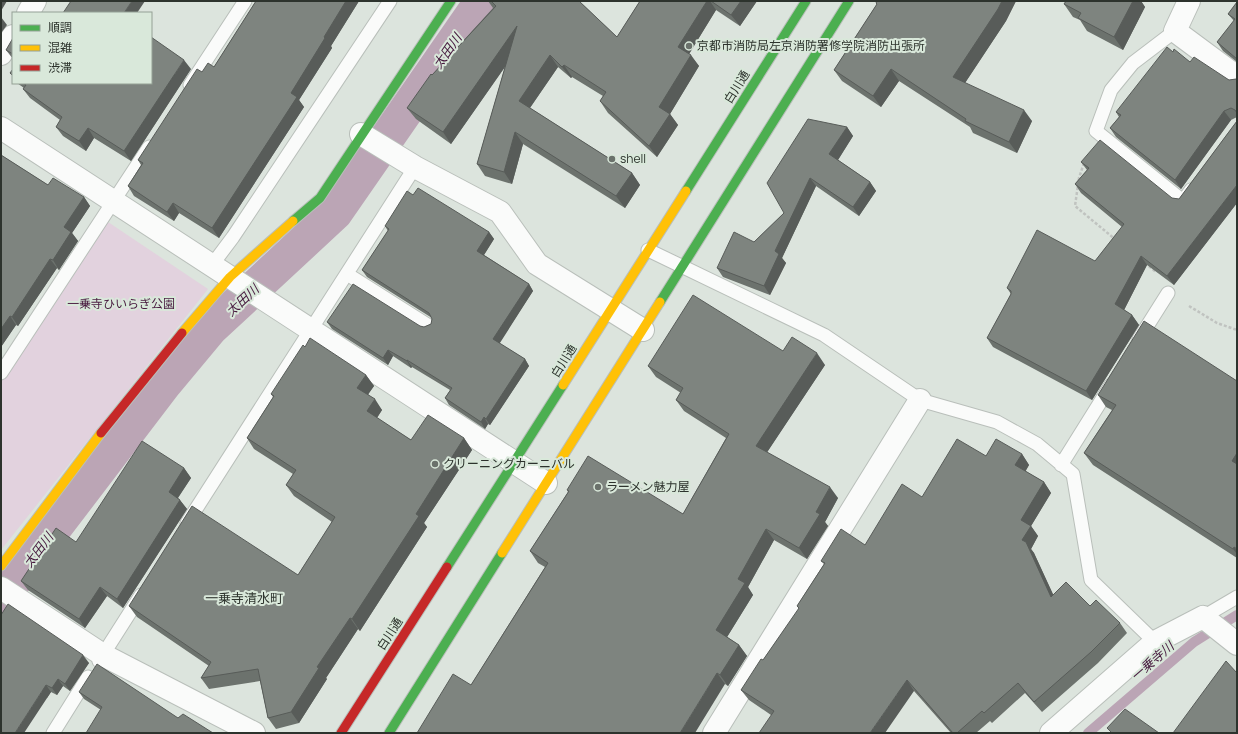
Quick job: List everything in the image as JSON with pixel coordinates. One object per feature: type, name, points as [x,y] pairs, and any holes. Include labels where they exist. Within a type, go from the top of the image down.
[{"type":"street","points":[[29,12],[36,1]]},
{"type":"street","points":[[1,566],[99,436],[195,317],[230,277],[320,198],[361,134],[451,1]]},
{"type":"street","name":"白川通","points":[[341,733],[515,462],[806,1]]},
{"type":"street","points":[[389,733],[849,1]]},
{"type":"street","points":[[1189,1],[1175,31],[1237,77]]},
{"type":"street","points":[[1,54],[12,38]]},
{"type":"street","points":[[1,128],[546,483]]},
{"type":"street","points":[[361,134],[415,167],[500,212],[537,264],[643,330]]},
{"type":"street","points":[[714,733],[920,400]]},
{"type":"street","points":[[7,592],[103,654],[254,733]]},
{"type":"street","points":[[1051,733],[1155,642],[1203,617],[1237,644]]},
{"type":"lane","points":[[184,94],[245,1]]},
{"type":"lane","points":[[212,265],[233,238],[390,1]]},
{"type":"lane","points":[[1175,31],[1133,63],[1111,90],[1096,131],[1182,201],[1196,182]]},
{"type":"lane","points":[[1,373],[158,134]]},
{"type":"lane","points":[[179,535],[415,167]]},
{"type":"lane","points":[[648,250],[824,335],[920,400],[997,422],[1037,444],[1073,474],[1091,580],[1155,642]]},
{"type":"lane","points":[[347,274],[429,326]]},
{"type":"lane","points":[[1131,352],[1168,293]]},
{"type":"lane","points":[[1061,465],[1119,372]]},
{"type":"lane","points":[[53,733],[150,582]]},
{"type":"lane","points":[[1203,617],[1237,597]]},
{"type":"path","points":[[1096,131],[1078,178],[1075,206],[1122,244]]},
{"type":"path","points":[[1139,258],[1162,277],[1168,293],[1217,324],[1237,330]]},
{"type":"green space","name":"一乗寺ひいらぎ公園","points":[[105,220],[208,289],[1,550],[1,381]]},
{"type":"building","points":[[71,1],[132,1],[125,12],[64,12]]},
{"type":"building","points":[[256,1],[346,1],[291,93],[297,97],[212,228],[173,203],[167,212],[128,186],[143,163],[138,160],[197,69],[202,72],[208,63],[214,67]]},
{"type":"building","points":[[491,1],[579,1],[617,37],[640,1],[707,1],[678,47],[691,55],[659,107],[670,114],[649,146],[600,101],[606,92],[564,65],[562,67],[550,55],[519,101],[632,173],[616,196],[515,132],[504,172],[477,164],[517,26],[443,132],[407,108],[431,74],[432,75],[496,6]]},
{"type":"building","points":[[711,1],[741,1],[731,15]]},
{"type":"building","points":[[877,1],[1002,1],[953,77],[1024,110],[1009,142],[965,121],[966,119],[891,69],[873,96],[834,70],[877,4]]},
{"type":"building","points":[[1066,1],[1133,1],[1114,37],[1078,18],[1081,13],[1064,4]]},
{"type":"building","points":[[1237,2],[1237,59],[1217,42],[1235,19],[1228,14]]},
{"type":"building","points":[[152,38],[184,60],[124,151],[88,128],[79,141],[56,127],[62,117],[23,89],[26,85],[24,84],[152,84]]},
{"type":"building","points":[[12,40],[12,53],[6,50]]},
{"type":"building","points":[[1167,47],[1173,52],[1174,49],[1190,62],[1194,57],[1229,80],[1237,78],[1237,113],[1231,108],[1224,111],[1175,180],[1110,128],[1121,115],[1116,112]]},
{"type":"building","points":[[808,119],[847,127],[829,154],[870,182],[853,207],[810,178],[775,251],[779,254],[764,286],[717,268],[734,232],[754,242],[784,213],[767,183]]},
{"type":"building","points":[[1237,121],[1237,185],[1167,276],[1141,256],[1115,304],[1132,315],[1086,391],[987,338],[1011,294],[1011,291],[1007,288],[1037,230],[1095,261],[1124,224],[1075,184],[1089,168],[1081,162],[1100,140],[1172,198],[1179,199]]},
{"type":"building","points":[[1,155],[48,185],[53,178],[84,197],[64,227],[71,232],[53,260],[50,259],[12,317],[10,316],[1,329]]},
{"type":"building","points":[[418,188],[489,232],[477,251],[529,284],[493,339],[525,359],[486,419],[484,417],[481,422],[445,398],[452,388],[388,350],[383,358],[327,322],[353,284],[420,326],[424,327],[431,324],[432,319],[429,313],[362,270],[389,229],[385,226],[407,191],[413,195]]},
{"type":"building","points":[[693,295],[783,351],[792,337],[817,353],[756,446],[830,487],[816,512],[820,514],[799,548],[766,529],[738,579],[745,583],[716,630],[739,645],[720,675],[717,673],[680,733],[417,733],[453,674],[471,685],[548,563],[530,551],[569,491],[567,490],[588,456],[683,514],[729,434],[676,400],[683,388],[648,366]]},
{"type":"building","points":[[1144,321],[1237,381],[1237,453],[1232,461],[1237,464],[1237,549],[1234,547],[1233,549],[1084,453],[1116,405],[1098,395]]},
{"type":"building","points":[[310,338],[366,375],[357,388],[375,399],[367,411],[411,440],[428,415],[464,438],[416,514],[419,516],[352,619],[350,618],[317,667],[319,668],[291,712],[268,718],[258,669],[201,678],[211,662],[129,606],[192,506],[298,575],[335,517],[286,485],[296,470],[247,438],[274,396],[271,394],[303,345],[305,347]]},
{"type":"building","points":[[957,439],[986,456],[996,439],[1022,454],[1015,465],[1044,482],[1021,520],[1031,526],[1022,540],[1026,542],[1051,597],[1066,582],[1090,606],[1096,600],[1120,623],[1091,652],[1034,702],[1018,683],[984,713],[982,711],[957,733],[953,733],[907,680],[870,733],[759,733],[774,711],[741,690],[761,659],[763,660],[799,608],[797,606],[825,563],[821,561],[841,529],[865,545],[902,484],[922,497]]},
{"type":"building","points":[[142,441],[184,468],[169,492],[180,500],[117,599],[100,587],[79,619],[21,581],[56,528],[76,542]]},
{"type":"building","points":[[8,604],[83,655],[65,684],[58,679],[52,688],[46,685],[15,733],[1,733],[1,615]]},
{"type":"building","points":[[1226,661],[1237,673],[1237,733],[1173,733]]},
{"type":"building","points":[[97,664],[178,718],[183,714],[213,733],[86,733],[102,707],[79,692]]},
{"type":"building","points":[[1125,709],[1159,733],[1112,733],[1107,728]]},
{"type":"waterway","name":"太田川","points":[[1,598],[165,383],[210,329],[335,213],[482,1]]},
{"type":"waterway","name":"一乗寺川","points":[[1088,733],[1194,642],[1237,615]]},
{"type":"traffic: fast","points":[[293,221],[320,198],[451,1]]},
{"type":"traffic: fast","points":[[686,191],[806,1]]},
{"type":"traffic: fast","points":[[660,302],[849,1]]},
{"type":"traffic: fast","points":[[447,567],[563,385]]},
{"type":"traffic: fast","points":[[389,733],[502,553]]},
{"type":"traffic: slow","points":[[563,385],[686,191]]},
{"type":"traffic: slow","points":[[182,333],[230,277],[293,221]]},
{"type":"traffic: slow","points":[[502,553],[660,302]]},
{"type":"traffic: slow","points":[[1,566],[101,433]]},
{"type":"traffic: jam","points":[[101,433],[182,333]]},
{"type":"traffic: jam","points":[[341,733],[447,567]]},
{"type":"place","name":"京都市消防局左京消防署修学院消防出張所","points":[[689,46]]},
{"type":"place","name":"shell","points":[[612,159]]},
{"type":"place","name":"クリーニングカーニバル","points":[[435,464]]},
{"type":"place","name":"ラーメン魅力屋","points":[[598,487]]},
{"type":"district","name":"一乗寺清水町","points":[[244,598]]}]
